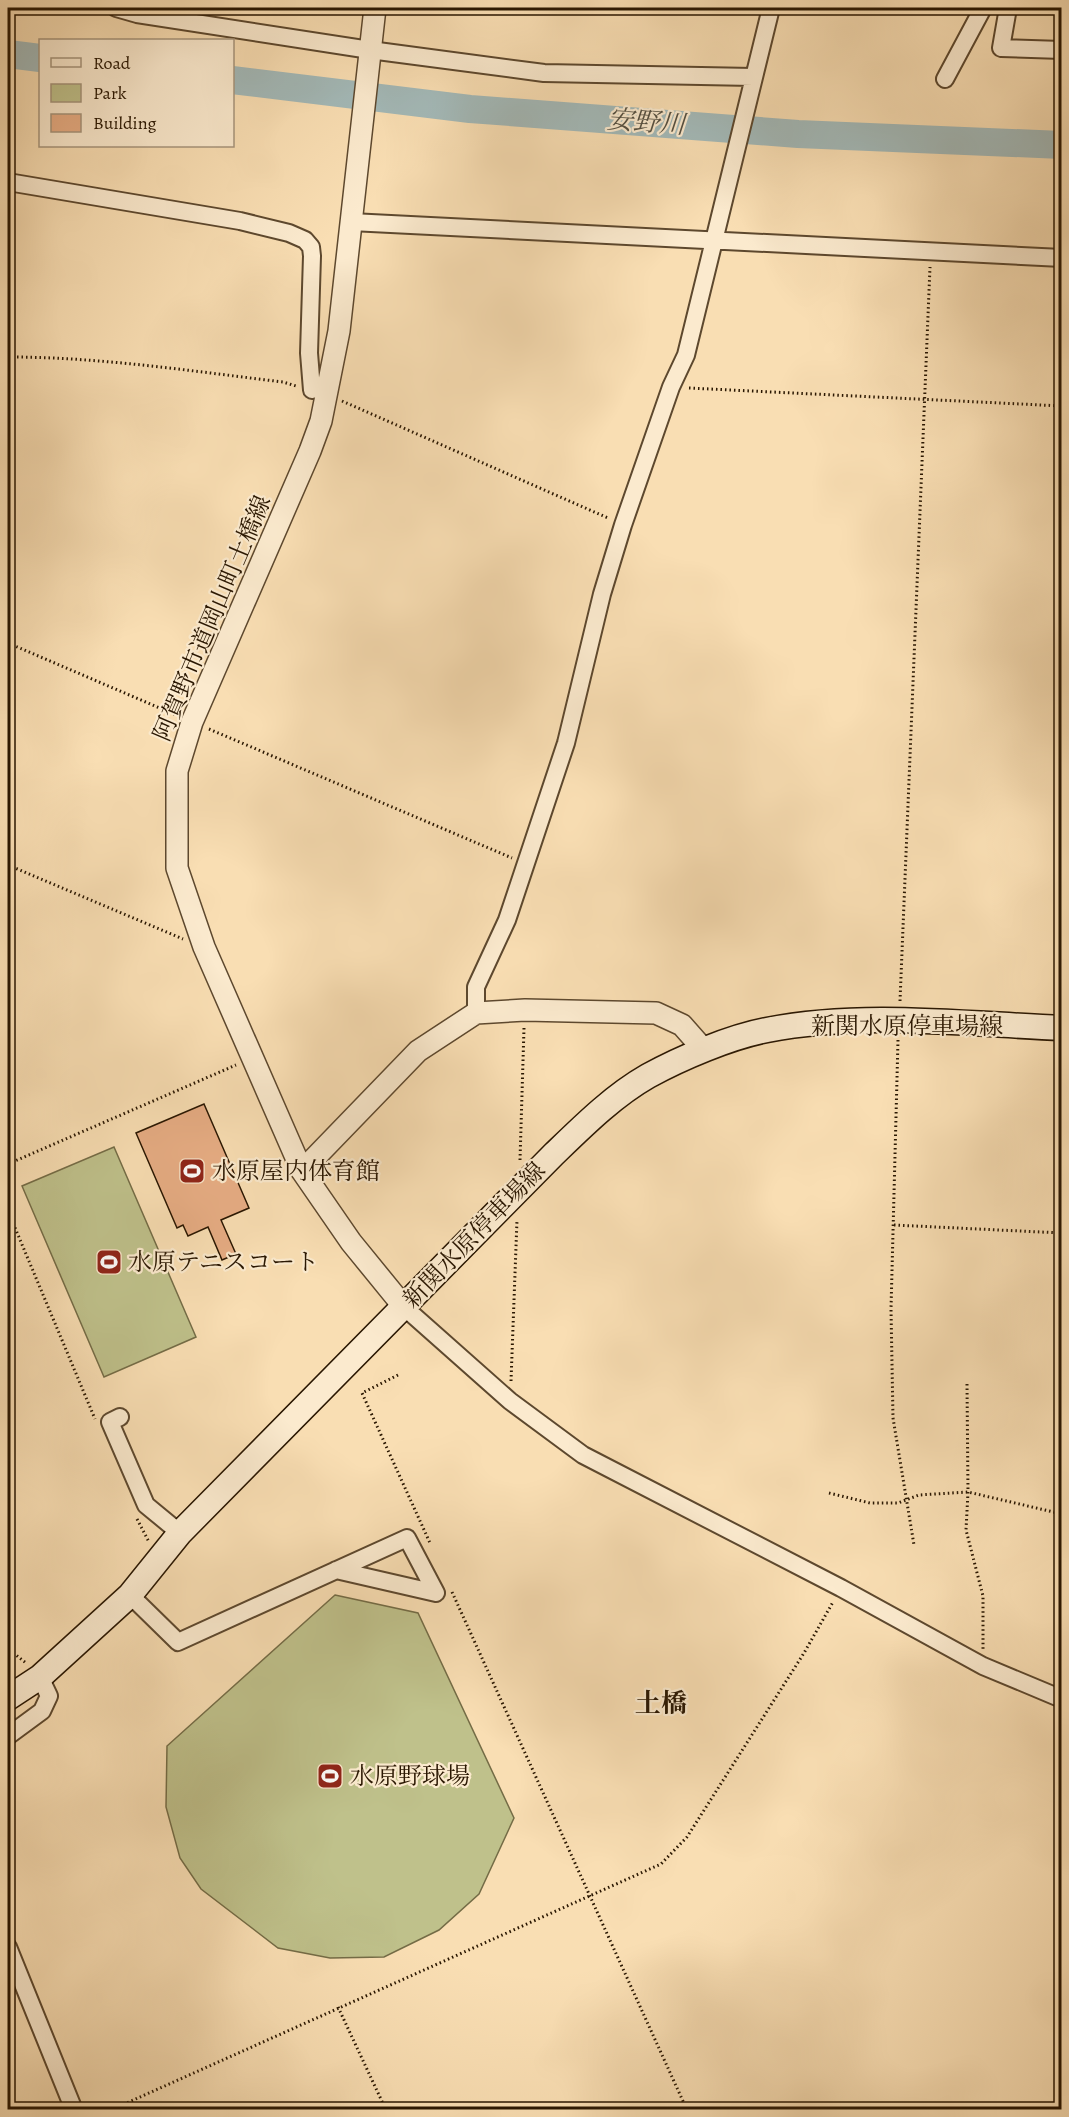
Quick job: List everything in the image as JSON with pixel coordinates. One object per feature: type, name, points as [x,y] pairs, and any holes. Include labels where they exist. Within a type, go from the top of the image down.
[{"type":"main road","name":"新関水原停車場線","points":[[8,1698],[40,1677],[130,1595],[158,1557],[180,1533],[345,1363],[598,1112],[648,1076],[704,1050],[765,1030],[828,1021],[1062,1028]]},
{"type":"street","points":[[116,8],[369,60],[544,73],[751,83]]},
{"type":"street","name":"阿賀野市道岡山町土橋線","points":[[375,8],[339,331],[319,393],[310,451],[192,722],[177,771],[177,868],[204,947],[302,1171],[351,1242],[404,1307]]},
{"type":"street","points":[[476,1013],[476,987],[507,920],[566,743],[602,594],[623,525],[671,387],[686,355],[771,8]]},
{"type":"street","points":[[945,80],[983,8]]},
{"type":"street","points":[[1008,8],[1001,48],[1062,50]]},
{"type":"street","points":[[8,182],[240,221],[289,233],[305,240],[311,247],[312,256],[309,353],[319,393]]},
{"type":"street","points":[[352,212],[1062,258]]},
{"type":"street","points":[[302,1171],[418,1051],[476,1013],[525,1010],[656,1013],[682,1025],[704,1050]]},
{"type":"street","points":[[404,1307],[510,1401],[583,1455],[841,1588],[983,1666],[1061,1699]]},
{"type":"street","points":[[120,1417],[110,1422],[146,1505],[180,1533]]},
{"type":"street","points":[[130,1595],[178,1642],[336,1570],[407,1538],[436,1593],[336,1570]]},
{"type":"street","points":[[8,1736],[42,1711],[49,1696],[40,1677]]},
{"type":"street","points":[[8,1947],[74,2109]]},
{"type":"path","points":[[914,1545],[893,1418],[891,1309],[899,1022],[931,250]]},
{"type":"path","points":[[8,357],[70,357],[283,382],[319,393],[623,525]]},
{"type":"path","points":[[671,387],[1062,406]]},
{"type":"path","points":[[8,643],[525,864]]},
{"type":"path","points":[[8,865],[204,947]]},
{"type":"path","points":[[8,1164],[252,1058]]},
{"type":"path","points":[[8,1211],[98,1427]]},
{"type":"path","points":[[894,1224],[1062,1233]]},
{"type":"path","points":[[398,1375],[362,1393],[431,1546]]},
{"type":"path","points":[[967,1383],[966,1530],[983,1596],[983,1666]]},
{"type":"path","points":[[829,1493],[870,1503],[898,1503],[919,1495],[968,1492],[1062,1514]]},
{"type":"path","points":[[135,1513],[158,1557]]},
{"type":"path","points":[[111,2109],[661,1864],[687,1837],[804,1653],[841,1588]]},
{"type":"path","points":[[451,1590],[687,2109]]},
{"type":"path","points":[[1061,1699],[1062,1654]]},
{"type":"path","points":[[338,2007],[386,2109]]},
{"type":"green space","name":"水原テニスコート","points":[[114,1147],[196,1337],[104,1377],[22,1186]]},
{"type":"green space","name":"水原野球場","points":[[335,1595],[418,1613],[514,1818],[479,1894],[439,1930],[384,1957],[330,1958],[278,1948],[201,1889],[180,1858],[166,1807],[167,1746]]},
{"type":"building","name":"水原屋内体育館","points":[[204,1104],[249,1208],[221,1220],[236,1254],[222,1260],[208,1227],[188,1236],[183,1225],[177,1228],[136,1133]]},
{"type":"waterway","name":"安野川","points":[[8,54],[39,58]]},
{"type":"waterway","name":"安野川","points":[[234,80],[470,109],[798,134],[1062,145]]},
{"type":"place","name":"水原屋内体育館","points":[[192,1171]]},
{"type":"place","name":"水原テニスコート","points":[[109,1262]]},
{"type":"place","name":"水原野球場","points":[[330,1776]]},
{"type":"district","name":"土橋","points":[[661,1703]]}]
